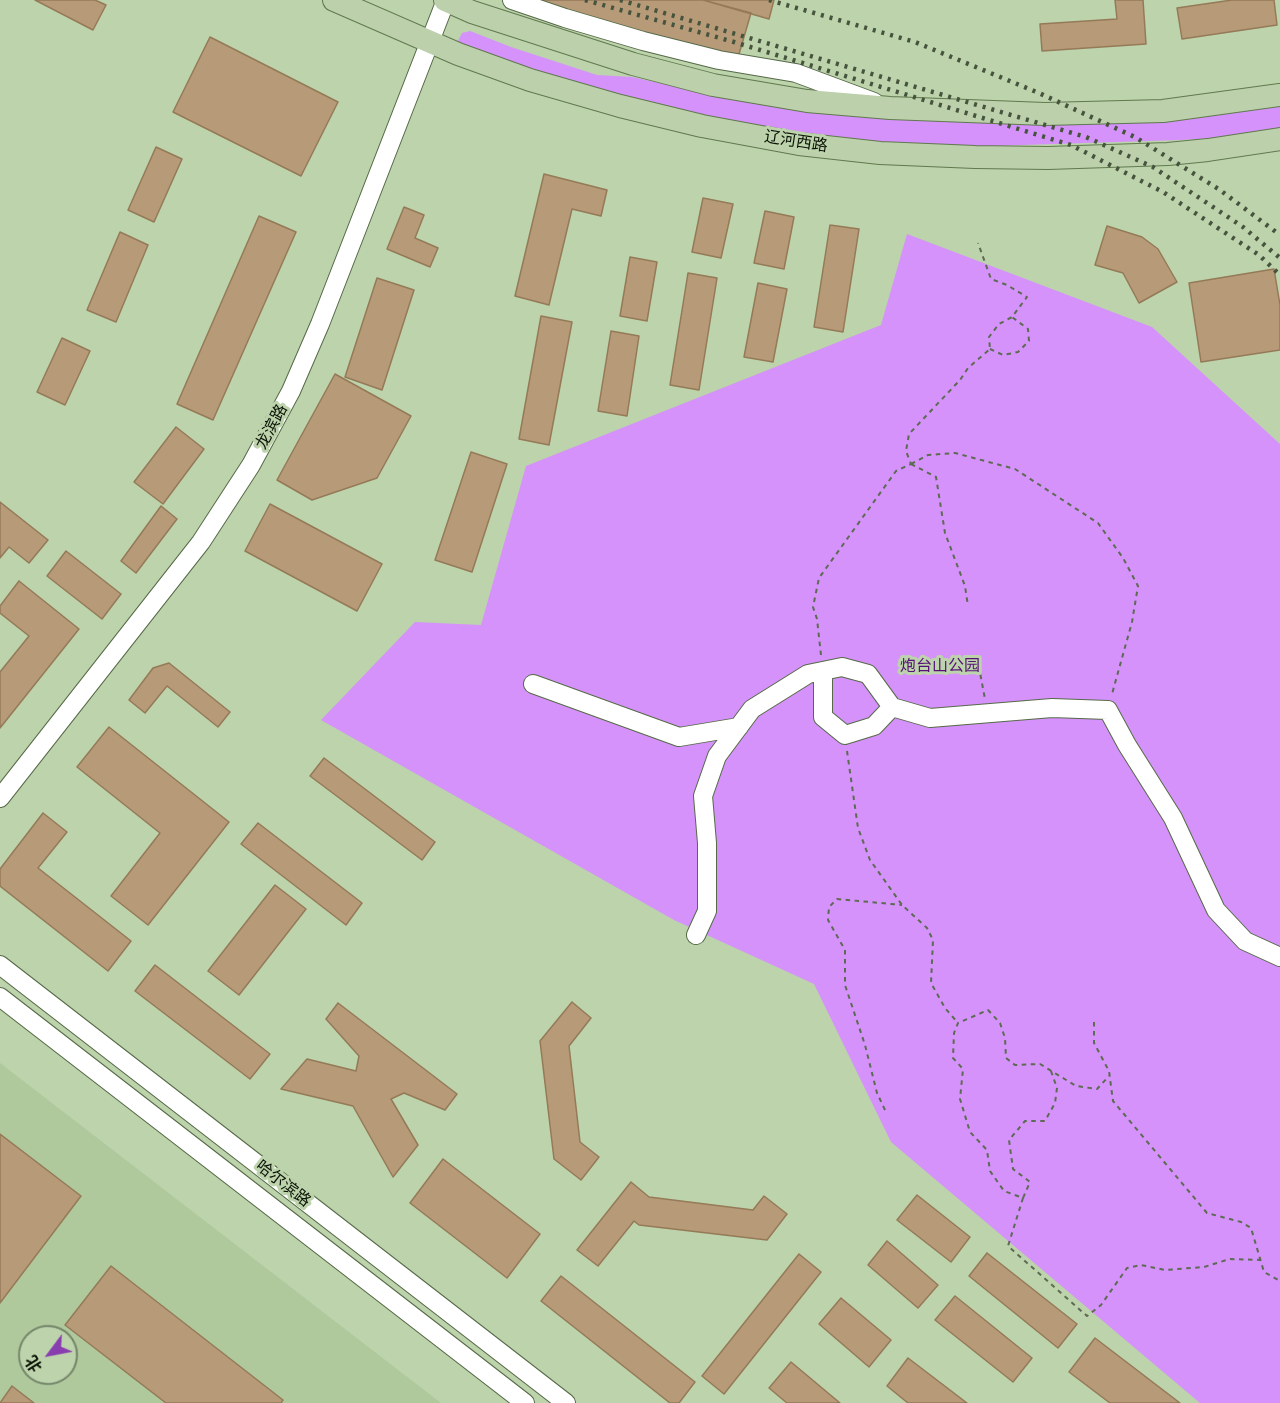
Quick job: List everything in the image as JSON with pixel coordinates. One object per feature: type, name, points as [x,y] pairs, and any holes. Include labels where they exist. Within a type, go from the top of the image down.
[{"type":"main road","name":"辽河西路","points":[[334,0],[429,43],[530,80],[702,126],[799,144],[880,153],[975,158],[1116,156],[1208,150],[1280,139]]},
{"type":"main road","points":[[446,0],[472,12],[633,64],[713,85],[807,100],[890,108],[987,112],[1116,112],[1189,108],[1280,95]]},
{"type":"street","name":"龙滨路","points":[[0,798],[201,542],[251,465],[299,372],[446,0]]},
{"type":"street","points":[[512,0],[643,41],[719,60],[796,73],[890,108]]},
{"type":"street","points":[[696,935],[707,911],[707,843],[703,796],[717,756],[752,709],[808,674],[842,668],[868,674],[892,707],[930,718],[1052,708],[1108,710],[1173,818],[1215,910],[1245,941],[1280,957]]},
{"type":"street","points":[[823,671],[823,717],[845,735],[874,726],[892,707]]},
{"type":"street","points":[[533,684],[679,737],[739,727]]},
{"type":"street","name":"哈尔滨路","points":[[0,964],[567,1403]]},
{"type":"street","name":"哈尔滨路","points":[[0,997],[525,1403]]},
{"type":"path","points":[[978,243],[991,279],[1027,297],[1012,317],[999,324],[989,337],[990,349]]},
{"type":"path","points":[[990,349],[1003,355],[1018,352],[1029,341],[1028,329],[1012,317]]},
{"type":"path","points":[[968,606],[965,586],[945,533],[936,477],[911,464],[906,451],[909,434],[960,380],[968,368],[990,349]]},
{"type":"path","points":[[823,671],[817,619],[813,608],[819,578],[896,471],[928,455],[955,453],[1015,469],[1098,523],[1123,558],[1138,586],[1132,622],[1108,710]]},
{"type":"path","points":[[977,657],[987,713]]},
{"type":"path","points":[[845,735],[858,828],[870,860],[902,905],[927,928],[933,940],[931,983],[945,1008],[958,1023]]},
{"type":"path","points":[[885,1110],[877,1093],[865,1045],[845,985],[844,950],[828,920],[829,907],[837,899],[902,905]]},
{"type":"path","points":[[1023,1198],[1004,1191],[990,1171],[987,1150],[970,1132],[960,1099],[963,1069],[953,1058],[954,1033],[958,1023],[988,1010],[1000,1023],[1005,1038],[1006,1058],[1015,1065],[1040,1064],[1076,1086],[1097,1089],[1110,1075]]},
{"type":"path","points":[[1094,1022],[1094,1043],[1110,1075],[1113,1101],[1207,1213],[1241,1222],[1251,1228],[1264,1272],[1280,1281]]},
{"type":"path","points":[[1051,1071],[1057,1088],[1055,1103],[1045,1121],[1025,1121],[1009,1140],[1013,1169],[1030,1182],[1008,1246],[1087,1316],[1101,1305],[1127,1268],[1141,1265],[1165,1270],[1204,1267],[1230,1259],[1261,1260]]},
{"type":"shaded area","points":[[0,1063],[441,1403],[0,1403]]},
{"type":"green space","points":[[470,31],[597,75],[632,77],[696,91],[1178,119],[1280,105],[1280,130],[1237,137],[991,146],[915,146],[806,135],[654,107],[461,47],[458,41],[462,33]]},
{"type":"green space","name":"炮台山公园","points":[[907,234],[1152,327],[1280,444],[1280,1403],[1200,1403],[891,1142],[814,984],[674,920],[321,720],[415,622],[481,625],[526,466],[881,325]]},
{"type":"building","points":[[35,0],[95,0],[106,5],[93,30]]},
{"type":"building","points":[[524,0],[703,0],[751,13],[737,61]]},
{"type":"building","points":[[703,0],[774,0],[769,19]]},
{"type":"building","points":[[1115,0],[1143,0],[1146,44],[1042,51],[1040,24],[1117,19]]},
{"type":"building","points":[[1232,0],[1274,0],[1277,25],[1182,39],[1177,8]]},
{"type":"building","points":[[210,37],[338,102],[301,176],[173,112]]},
{"type":"building","points":[[156,147],[182,159],[154,222],[128,210]]},
{"type":"building","points":[[544,174],[607,190],[601,216],[572,209],[549,305],[515,296]]},
{"type":"building","points":[[703,198],[733,204],[721,258],[692,252]]},
{"type":"building","points":[[404,207],[424,215],[415,238],[438,248],[430,267],[387,249]]},
{"type":"building","points":[[765,211],[794,217],[784,269],[754,263]]},
{"type":"building","points":[[259,216],[296,232],[213,420],[177,404]]},
{"type":"building","points":[[830,225],[859,229],[843,332],[814,327]]},
{"type":"building","points":[[1107,226],[1142,237],[1158,249],[1177,282],[1139,303],[1123,273],[1095,265]]},
{"type":"building","points":[[120,232],[148,245],[116,322],[87,310]]},
{"type":"building","points":[[630,257],[657,262],[647,321],[620,316]]},
{"type":"building","points":[[1274,269],[1280,305],[1280,350],[1201,362],[1189,283]]},
{"type":"building","points":[[688,273],[717,278],[699,390],[670,385]]},
{"type":"building","points":[[377,278],[414,290],[382,390],[345,377]]},
{"type":"building","points":[[758,283],[787,289],[773,362],[744,357]]},
{"type":"building","points":[[541,316],[572,322],[549,445],[519,439]]},
{"type":"building","points":[[611,331],[639,336],[627,416],[598,411]]},
{"type":"building","points":[[62,338],[90,351],[65,405],[37,392]]},
{"type":"building","points":[[335,374],[411,416],[377,478],[312,500],[277,480]]},
{"type":"building","points":[[176,427],[204,449],[163,504],[134,482]]},
{"type":"building","points":[[471,452],[507,464],[472,572],[435,560]]},
{"type":"building","points":[[0,502],[48,540],[29,563],[9,547],[0,558]]},
{"type":"building","points":[[270,504],[382,564],[357,611],[245,551]]},
{"type":"building","points":[[161,506],[177,519],[136,573],[121,561]]},
{"type":"building","points":[[66,551],[121,594],[102,619],[47,576]]},
{"type":"building","points":[[19,581],[79,629],[0,728],[0,672],[29,636],[0,613],[0,606]]},
{"type":"building","points":[[169,663],[230,712],[218,727],[167,686],[145,713],[129,700],[153,668]]},
{"type":"building","points":[[109,727],[229,822],[148,925],[111,896],[160,833],[77,767]]},
{"type":"building","points":[[324,758],[435,842],[422,860],[310,776]]},
{"type":"building","points":[[43,813],[67,832],[38,868],[131,941],[108,971],[0,886],[0,869]]},
{"type":"building","points":[[258,823],[362,903],[346,925],[241,844]]},
{"type":"building","points":[[275,885],[306,909],[239,995],[208,971]]},
{"type":"building","points":[[155,965],[270,1054],[250,1079],[135,991]]},
{"type":"building","points":[[572,1002],[591,1018],[569,1046],[580,1142],[599,1157],[581,1180],[554,1159],[540,1041]]},
{"type":"building","points":[[338,1003],[457,1094],[445,1110],[404,1093],[391,1099],[418,1145],[393,1177],[353,1106],[281,1089],[307,1059],[356,1071],[359,1056],[326,1019]]},
{"type":"building","points":[[0,1134],[81,1196],[0,1303]]},
{"type":"building","points":[[443,1159],[540,1234],[507,1278],[410,1203]]},
{"type":"building","points":[[631,1182],[649,1197],[753,1210],[764,1196],[787,1214],[767,1240],[639,1225],[634,1221],[598,1266],[577,1250]]},
{"type":"building","points":[[917,1195],[970,1237],[951,1262],[897,1220]]},
{"type":"building","points":[[887,1241],[938,1285],[918,1308],[868,1265]]},
{"type":"building","points":[[987,1253],[1077,1324],[1058,1348],[969,1276]]},
{"type":"building","points":[[799,1254],[821,1272],[724,1394],[702,1376]]},
{"type":"building","points":[[111,1266],[283,1400],[281,1403],[166,1403],[78,1335],[78,1325],[65,1325]]},
{"type":"building","points":[[561,1276],[695,1382],[679,1403],[670,1403],[541,1301]]},
{"type":"building","points":[[955,1296],[1032,1358],[1013,1382],[935,1320]]},
{"type":"building","points":[[841,1298],[891,1340],[869,1367],[819,1324]]},
{"type":"building","points":[[1095,1338],[1180,1403],[1110,1403],[1069,1372]]},
{"type":"building","points":[[908,1358],[967,1403],[908,1403],[887,1386]]},
{"type":"building","points":[[791,1362],[840,1403],[787,1403],[769,1388]]},
{"type":"building","points":[[12,1386],[34,1403],[0,1403]]},
{"type":"railway","points":[[585,0],[734,42],[1071,145],[1163,192],[1259,255],[1280,275]]},
{"type":"railway","points":[[620,0],[1086,137],[1153,167],[1243,227],[1280,258]]},
{"type":"railway","points":[[769,0],[915,42],[1039,93],[1135,137],[1220,190],[1280,235]]}]
